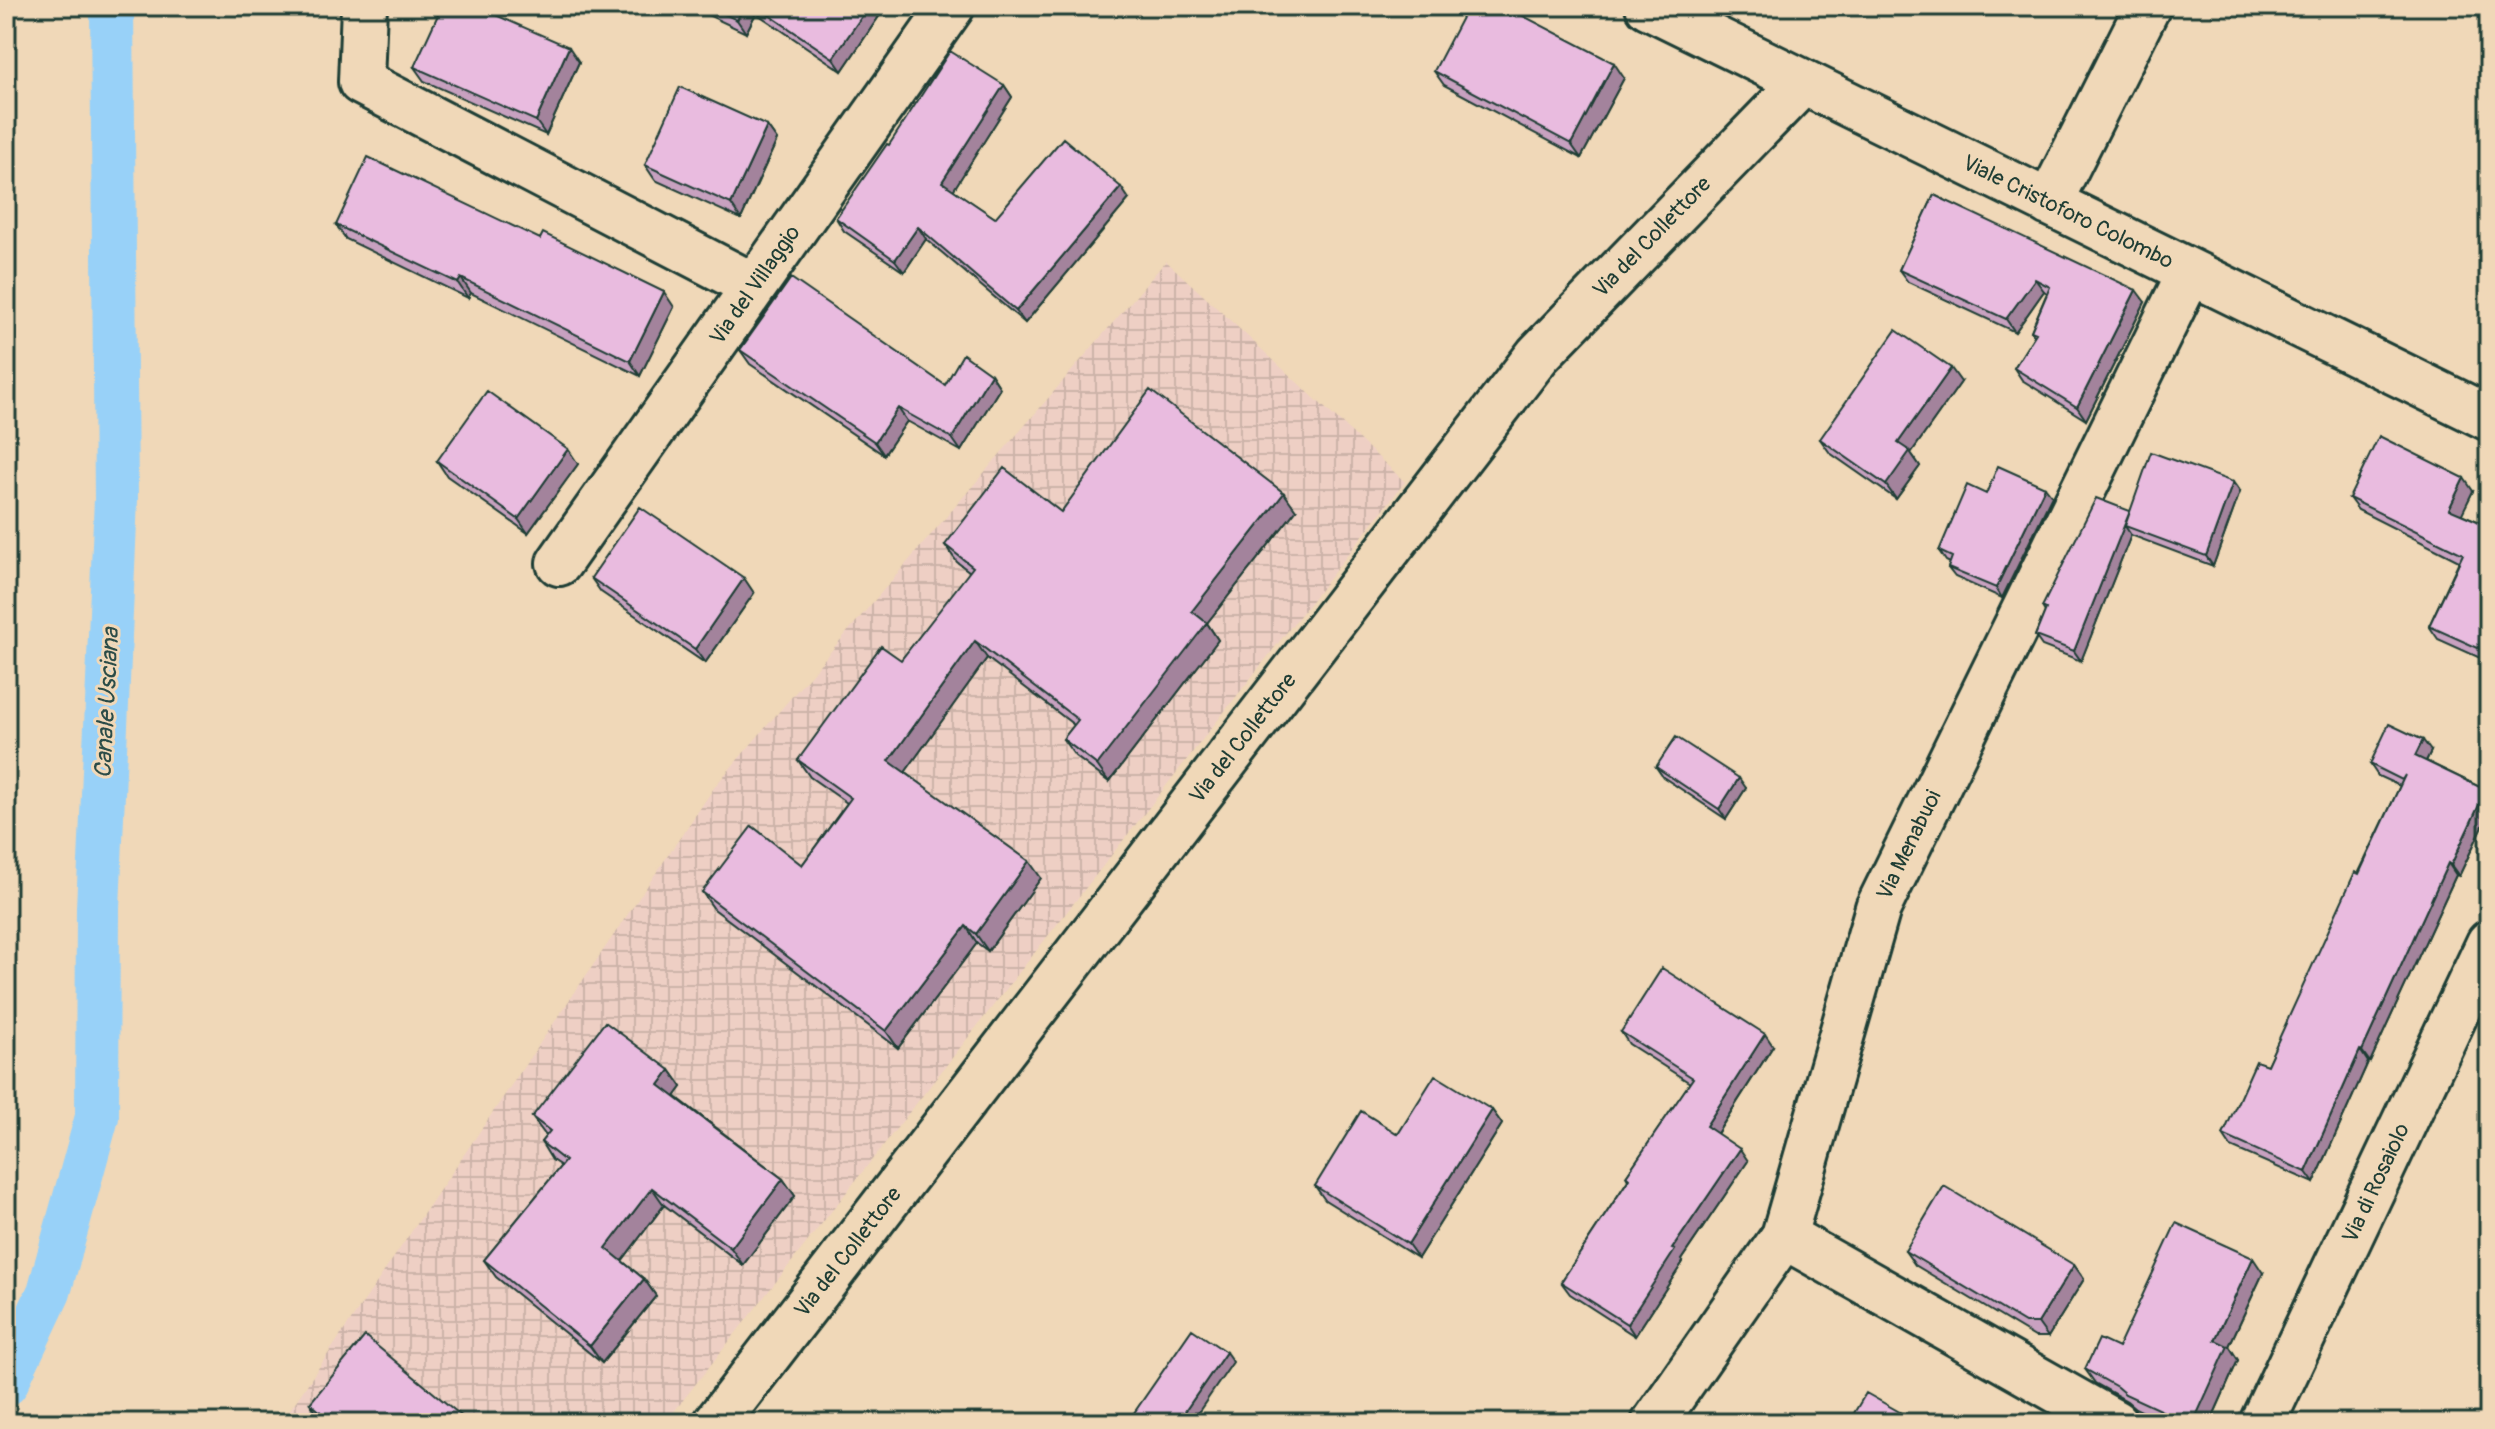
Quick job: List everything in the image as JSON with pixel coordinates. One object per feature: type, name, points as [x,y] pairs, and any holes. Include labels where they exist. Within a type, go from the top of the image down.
[{"type":"street","points":[[364,6],[361,82],[754,286]]},
{"type":"street","name":"Via del Villaggio","points":[[559,563],[952,6]]},
{"type":"street","name":"Viale Cristoforo Colombo","points":[[1648,6],[2489,418]]},
{"type":"street","points":[[2049,203],[2148,6]]},
{"type":"street","name":"Via del Collettore","points":[[716,1423],[1538,355],[1803,82]]},
{"type":"street","name":"Via Menabuoi","points":[[1654,1423],[1784,1236],[1878,908],[2190,272]]},
{"type":"street","name":"Via di Rosaiolo","points":[[2262,1423],[2489,943]]},
{"type":"street","points":[[1784,1236],[2115,1423]]},
{"type":"shaded area","points":[[1166,261],[1405,482],[665,1423],[281,1423],[716,785]]},
{"type":"building","points":[[442,6],[475,6],[569,47],[536,121],[414,67]]},
{"type":"building","points":[[707,6],[744,6],[737,20]]},
{"type":"building","points":[[756,6],[869,6],[833,58]]},
{"type":"building","points":[[1468,6],[1504,6],[1614,63],[1571,144],[1434,71]]},
{"type":"building","points":[[950,51],[1004,85],[942,182],[995,218],[1063,138],[1121,187],[1016,311],[918,227],[895,260],[836,218],[889,145]]},
{"type":"building","points":[[680,87],[767,126],[731,204],[645,165]]},
{"type":"building","points":[[368,157],[540,239],[543,233],[664,292],[630,361],[461,278],[458,283],[336,225]]},
{"type":"building","points":[[1934,195],[2136,290],[2077,407],[2014,368],[2036,333],[2031,331],[2050,287],[2035,279],[2006,319],[1899,270]]},
{"type":"building","points":[[791,278],[945,385],[963,354],[991,374],[952,438],[898,408],[875,442],[740,350]]},
{"type":"building","points":[[1896,330],[1951,368],[1898,443],[1910,451],[1886,485],[1820,439]]},
{"type":"building","points":[[1150,390],[1284,493],[1192,611],[1207,623],[1097,765],[1063,739],[1078,720],[975,641],[889,761],[1029,861],[976,934],[966,926],[886,1031],[702,892],[752,826],[802,865],[851,798],[798,760],[881,646],[901,660],[973,567],[945,545],[1004,468],[1061,512]]},
{"type":"building","points":[[487,391],[568,449],[518,519],[437,461]]},
{"type":"building","points":[[2379,436],[2464,478],[2449,509],[2489,526],[2489,653],[2429,626],[2463,554],[2349,498]]},
{"type":"building","points":[[2151,452],[2233,482],[2206,556],[2125,526]]},
{"type":"building","points":[[1998,466],[2045,487],[1996,588],[1948,568],[1952,557],[1939,551],[1967,485],[1986,494]]},
{"type":"building","points":[[2096,498],[2130,511],[2074,651],[2035,636],[2046,609],[2042,607]]},
{"type":"building","points":[[640,507],[744,578],[695,649],[591,578]]},
{"type":"building","points":[[2389,724],[2423,740],[2415,756],[2486,790],[2451,865],[2448,863],[2306,1172],[2223,1135],[2256,1061],[2267,1065],[2355,872],[2359,874],[2405,775],[2402,780],[2370,764]]},
{"type":"building","points":[[1676,737],[1739,778],[1719,809],[1656,767]]},
{"type":"building","points":[[1662,968],[1765,1034],[1706,1126],[1740,1149],[1672,1249],[1675,1250],[1627,1324],[1561,1282],[1629,1179],[1626,1176],[1693,1078],[1621,1032]]},
{"type":"building","points":[[605,1022],[670,1070],[659,1085],[783,1179],[731,1248],[652,1188],[606,1248],[644,1279],[590,1346],[484,1260],[565,1161],[541,1142],[550,1131],[532,1117]]},
{"type":"building","points":[[1435,1075],[1492,1110],[1408,1244],[1315,1186],[1361,1111],[1398,1134]]},
{"type":"building","points":[[1944,1186],[2074,1265],[2038,1323],[2025,1323],[1905,1251]]},
{"type":"building","points":[[2176,1223],[2253,1258],[2215,1340],[2228,1346],[2193,1423],[2125,1394],[2085,1369],[2099,1339],[2118,1348]]},
{"type":"building","points":[[1192,1329],[1226,1352],[1177,1423],[1127,1423]]},
{"type":"building","points":[[365,1336],[470,1423],[334,1423],[310,1403]]},
{"type":"building","points":[[1866,1393],[1919,1423],[1848,1423]]},
{"type":"building","points":[[1968,1417],[1978,1423],[1964,1423]]},
{"type":"waterway","name":"Canale Usciana","points":[[6,1384],[49,1292],[97,1117],[98,908],[116,499],[112,6]]}]
